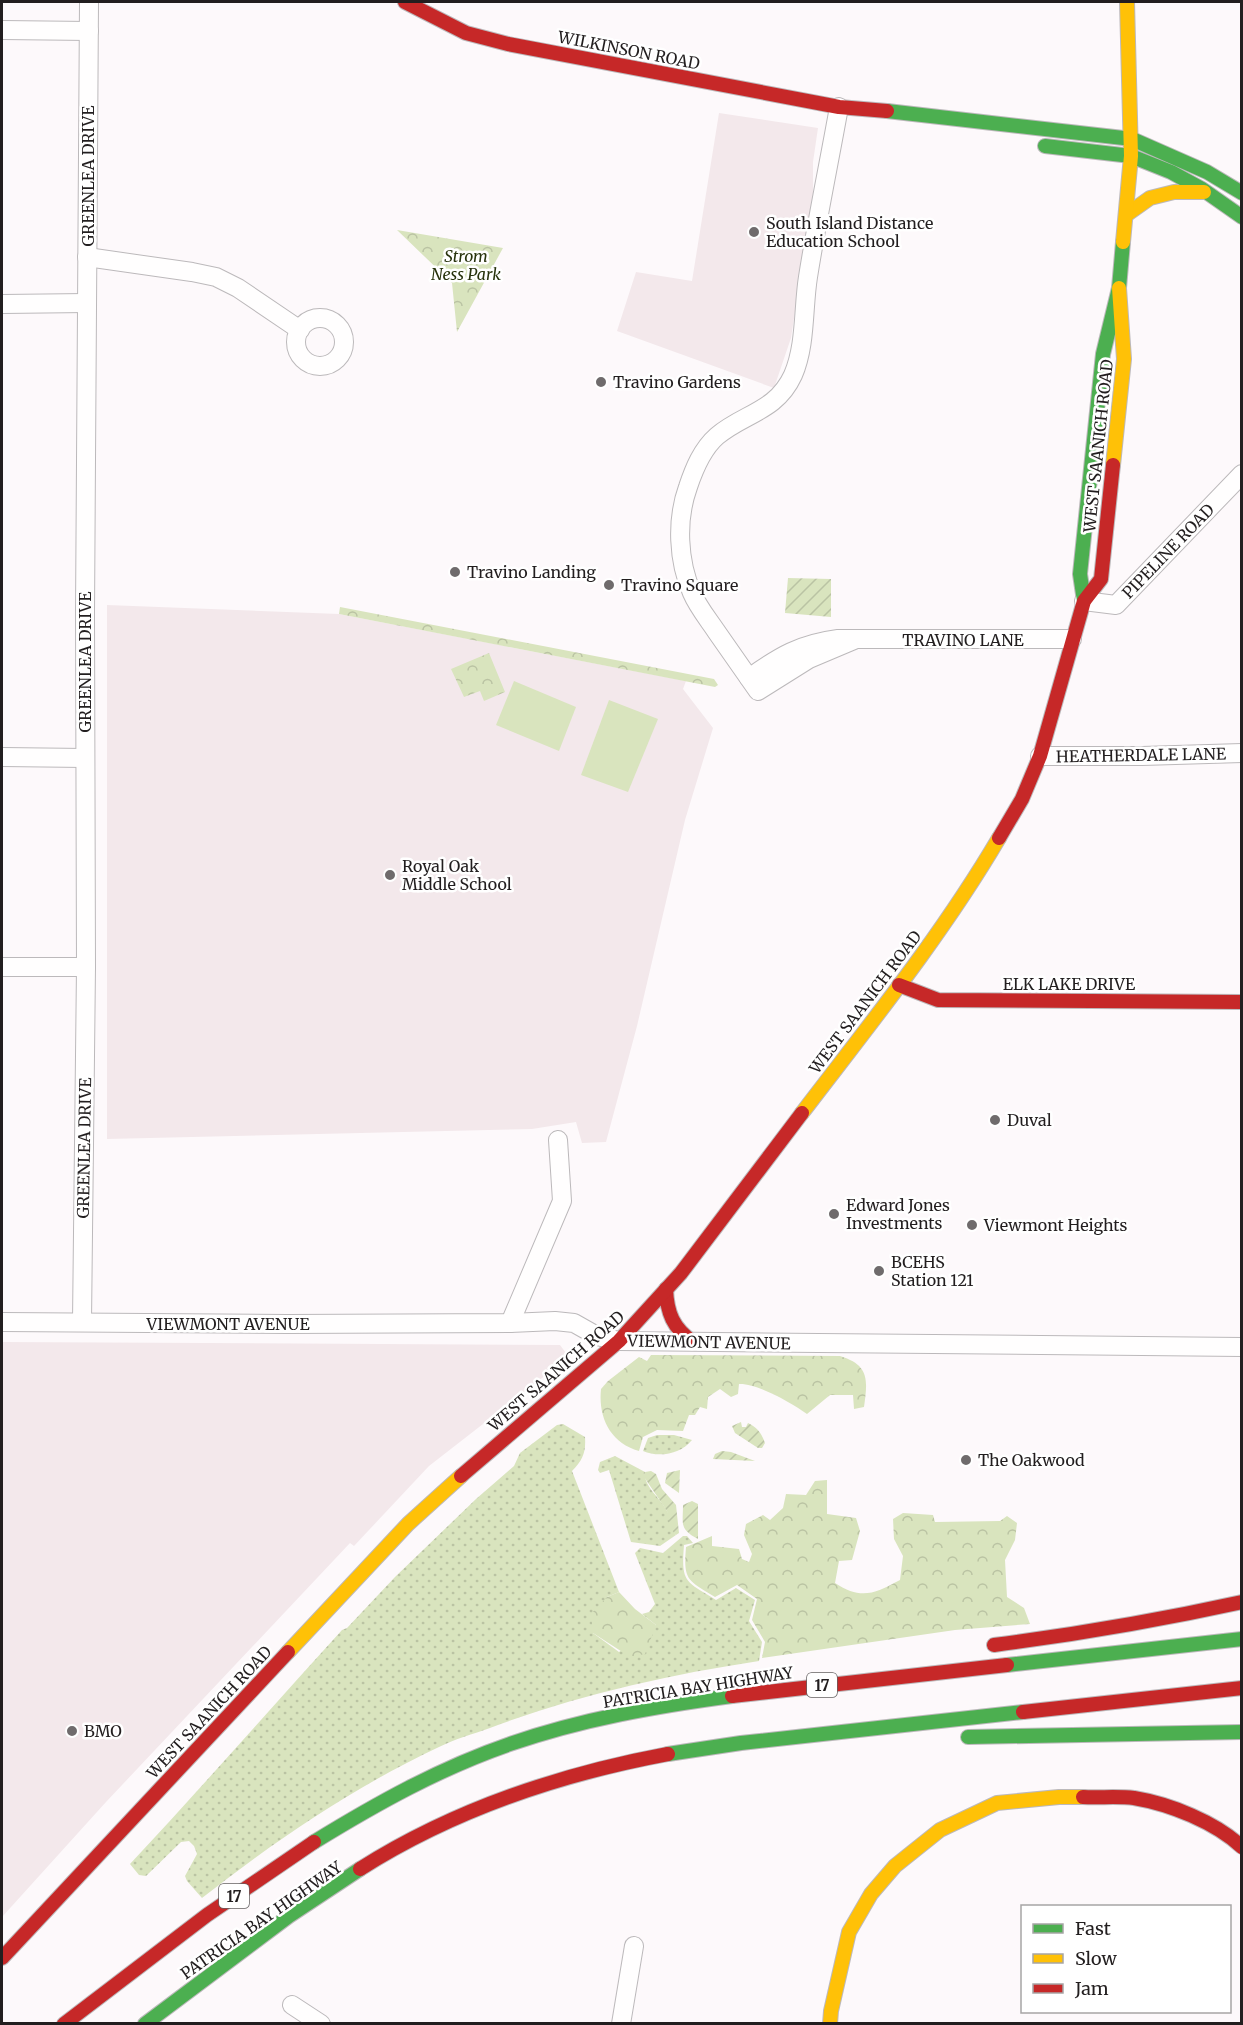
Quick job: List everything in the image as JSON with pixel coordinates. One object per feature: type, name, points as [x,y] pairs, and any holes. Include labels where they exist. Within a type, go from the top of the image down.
[{"type":"main road","name":"WILKINSON ROAD","points":[[405,2],[466,33],[508,44],[840,107],[913,127],[934,130]]},
{"type":"main road","name":"WEST SAANICH ROAD","points":[[1084,601],[1080,572],[1103,354],[1119,288],[1131,156],[1127,2]]},
{"type":"main road","name":"WILKINSON ROAD","points":[[840,107],[916,113],[1132,139],[1207,172],[1242,193]]},
{"type":"main road","points":[[1032,144],[1131,156],[1171,172],[1206,192],[1242,217]]},
{"type":"main road","points":[[1126,215],[1150,198],[1174,192],[1206,192]]},
{"type":"main road","name":"WEST SAANICH ROAD","points":[[2,1958],[408,1524],[453,1482],[619,1341],[666,1290],[899,985],[974,881],[1022,799],[1040,756],[1084,601],[1101,579],[1124,358],[1119,288]]},
{"type":"main road","name":"ELK LAKE DRIVE","points":[[899,985],[938,1000],[1242,1002]]},
{"type":"main road","points":[[666,1290],[668,1312],[672,1323],[679,1334],[693,1342]]},
{"type":"main road","points":[[985,1646],[1166,1619],[1242,1602]]},
{"type":"main road","name":"PATRICIA BAY HIGHWAY","points":[[64,2024],[235,1895],[309,1844],[362,1811],[414,1784],[464,1761],[512,1743],[612,1716],[686,1703],[1242,1639]]},
{"type":"main road","name":"PATRICIA BAY HIGHWAY","points":[[145,2024],[270,1930],[327,1890],[382,1856],[442,1825],[547,1784],[617,1765],[686,1752],[895,1726],[1242,1688]]},
{"type":"main road","points":[[414,1784],[447,1756],[501,1734],[566,1714],[675,1691]]},
{"type":"main road","points":[[951,1737],[1242,1732]]},
{"type":"main road","points":[[686,1752],[809,1749]]},
{"type":"main road","points":[[830,2024],[849,1932],[871,1894],[895,1866],[940,1830],[997,1803],[1059,1797],[1133,1798],[1184,1812],[1231,1838],[1242,1847]]},
{"type":"street","name":"GREENLEA DRIVE","points":[[82,1323],[86,967],[89,2]]},
{"type":"street","points":[[2,30],[89,31]]},
{"type":"street","name":"TRAVINO LANE","points":[[840,107],[818,157],[825,182],[808,279],[799,353],[793,375],[782,393],[770,406],[730,427],[715,438],[702,453],[685,494],[680,520],[681,545],[684,574],[692,596],[753,685],[854,640],[1072,639]]},
{"type":"street","points":[[87,257],[192,272],[216,278],[238,288],[300,330]]},
{"type":"street","points":[[2,304],[87,303]]},
{"type":"street","name":"PIPELINE ROAD","points":[[1084,601],[1116,605],[1242,474]]},
{"type":"street","name":"HEATHERDALE LANE","points":[[1040,756],[1242,753]]},
{"type":"street","points":[[2,757],[85,758]]},
{"type":"street","points":[[2,967],[86,967]]},
{"type":"street","points":[[510,1323],[562,1201],[558,1140]]},
{"type":"street","name":"VIEWMONT AVENUE","points":[[2,1322],[510,1323],[555,1321],[574,1323],[597,1335],[619,1341],[1026,1347],[1242,1347]]},
{"type":"street","points":[[621,2024],[634,1946]]},
{"type":"street","points":[[292,2005],[321,2024]]},
{"type":"shaded area","name":"South Island Distance Education School","points":[[719,113],[818,128],[813,162],[813,193],[791,338],[774,388],[617,331],[636,272],[692,281]]},
{"type":"shaded area","name":"Royal Oak Middle School","points":[[107,605],[339,614],[686,681],[683,689],[713,728],[685,820],[637,1026],[606,1142],[582,1143],[576,1122],[532,1129],[107,1139]]},
{"type":"shaded area","points":[[2,1342],[560,1345],[569,1357],[429,1466],[354,1546],[350,1543],[106,1802],[2,1917]]},
{"type":"green space","name":"Strom Ness Park","points":[[397,230],[503,248],[457,332],[452,283]]},
{"type":"green space","points":[[788,578],[831,579],[831,617],[785,613]]},
{"type":"green space","points":[[340,607],[714,679],[718,685],[715,687],[339,614]]},
{"type":"green space","points":[[489,653],[505,692],[484,701],[480,691],[464,697],[451,669]]},
{"type":"green space","points":[[514,681],[576,707],[559,751],[496,725]]},
{"type":"green space","points":[[609,700],[658,719],[628,792],[581,775]]},
{"type":"green space","points":[[651,1355],[840,1356],[857,1364],[864,1374],[866,1388],[864,1407],[854,1409],[853,1395],[830,1395],[807,1414],[784,1399],[764,1390],[739,1384],[738,1394],[731,1397],[720,1389],[708,1397],[707,1409],[700,1407],[695,1415],[689,1415],[683,1431],[657,1430],[643,1437],[639,1451],[620,1442],[608,1428],[602,1409],[601,1389],[639,1357],[647,1361]]},
{"type":"green space","points":[[741,1422],[742,1427],[746,1427],[748,1423],[759,1431],[765,1443],[762,1448],[758,1448],[735,1433],[732,1426]]},
{"type":"green space","points":[[563,1424],[585,1437],[583,1456],[572,1471],[619,1592],[607,1597],[593,1633],[619,1652],[656,1625],[642,1614],[649,1612],[655,1604],[635,1553],[640,1548],[663,1553],[683,1536],[687,1536],[693,1543],[684,1545],[683,1567],[687,1580],[691,1584],[716,1600],[736,1588],[755,1600],[749,1621],[762,1642],[759,1661],[623,1687],[523,1716],[445,1744],[377,1779],[316,1816],[202,1898],[185,1876],[197,1854],[189,1841],[181,1842],[146,1876],[139,1875],[130,1864],[342,1630],[347,1628],[395,1577],[476,1499],[514,1466],[520,1453],[557,1425]]},
{"type":"green space","points":[[657,1435],[674,1435],[692,1440],[682,1449],[669,1453],[656,1454],[643,1451],[648,1438]]},
{"type":"green space","points":[[722,1451],[755,1461],[713,1459],[715,1454]]},
{"type":"green space","points":[[615,1456],[645,1472],[649,1487],[668,1512],[676,1535],[660,1546],[631,1542],[609,1470],[600,1473],[598,1470],[600,1462]]},
{"type":"green space","points":[[680,1470],[679,1493],[665,1483],[667,1473]]},
{"type":"green space","points":[[651,1471],[656,1474],[662,1489],[676,1505],[679,1533],[676,1535],[670,1528],[667,1511],[644,1477],[645,1472]]},
{"type":"green space","points":[[827,1480],[827,1514],[856,1518],[860,1531],[852,1560],[839,1561],[835,1583],[852,1592],[867,1593],[883,1589],[900,1580],[903,1556],[894,1539],[893,1519],[903,1513],[933,1515],[935,1522],[1000,1521],[1007,1516],[1017,1523],[1015,1540],[1005,1560],[1007,1597],[1024,1608],[1030,1624],[955,1630],[762,1658],[765,1642],[752,1620],[757,1599],[737,1585],[715,1597],[693,1583],[685,1567],[686,1547],[712,1536],[712,1546],[739,1549],[742,1559],[749,1562],[752,1554],[744,1535],[746,1524],[763,1515],[770,1520],[783,1508],[786,1494],[806,1495],[815,1481]]},
{"type":"green space","points":[[692,1501],[698,1504],[698,1539],[683,1525],[683,1505]]},
{"type":"green space","points":[[619,1592],[635,1609],[656,1625],[645,1654],[630,1657],[593,1633],[591,1614],[607,1597]]},
{"type":"traffic: fast","points":[[887,111],[1132,139],[1207,172],[1242,193]]},
{"type":"traffic: fast","points":[[1045,146],[1131,156],[1171,172],[1202,189],[1242,217]]},
{"type":"traffic: fast","points":[[1084,601],[1080,574],[1103,354],[1119,288],[1123,242]]},
{"type":"traffic: fast","points":[[1007,1665],[1242,1639]]},
{"type":"traffic: fast","points":[[314,1842],[409,1788],[459,1764],[510,1744],[565,1727],[620,1714],[732,1696]]},
{"type":"traffic: fast","points":[[668,1754],[741,1743],[1023,1712]]},
{"type":"traffic: fast","points":[[968,1737],[1242,1732]]},
{"type":"traffic: fast","points":[[145,2024],[289,1916],[360,1869]]},
{"type":"traffic: slow","points":[[1123,242],[1131,156],[1127,2]]},
{"type":"traffic: slow","points":[[1126,215],[1150,198],[1174,192],[1204,192]]},
{"type":"traffic: slow","points":[[1113,465],[1124,359],[1119,288]]},
{"type":"traffic: slow","points":[[802,1113],[930,944],[999,838]]},
{"type":"traffic: slow","points":[[288,1652],[408,1524],[461,1476]]},
{"type":"traffic: slow","points":[[830,2024],[849,1932],[871,1894],[895,1866],[940,1830],[997,1803],[1083,1797]]},
{"type":"traffic: jam","points":[[405,2],[466,33],[508,44],[839,107],[887,111]]},
{"type":"traffic: jam","points":[[999,838],[1022,799],[1040,756],[1084,601],[1101,579],[1113,465]]},
{"type":"traffic: jam","points":[[899,985],[938,1000],[1242,1002]]},
{"type":"traffic: jam","points":[[461,1476],[619,1341],[681,1273],[802,1113]]},
{"type":"traffic: jam","points":[[666,1289],[672,1319],[680,1331],[693,1342]]},
{"type":"traffic: jam","points":[[994,1645],[1119,1626],[1242,1602]]},
{"type":"traffic: jam","points":[[2,1958],[288,1652]]},
{"type":"traffic: jam","points":[[732,1696],[1007,1665]]},
{"type":"traffic: jam","points":[[1023,1712],[1242,1688]]},
{"type":"traffic: jam","points":[[360,1869],[432,1829],[509,1797],[588,1772],[668,1754]]},
{"type":"traffic: jam","points":[[1083,1797],[1134,1798],[1162,1805],[1205,1822],[1242,1847]]},
{"type":"traffic: jam","points":[[64,2024],[207,1915],[314,1842]]},
{"type":"place","name":"South Island Distance Education School","points":[[754,232]]},
{"type":"place","name":"Travino Gardens","points":[[601,382]]},
{"type":"place","name":"Travino Landing","points":[[455,572]]},
{"type":"place","name":"Travino Square","points":[[609,585]]},
{"type":"place","name":"Royal Oak Middle School","points":[[390,875]]},
{"type":"place","name":"Duval","points":[[995,1120]]},
{"type":"place","name":"Edward Jones Investments","points":[[834,1214]]},
{"type":"place","name":"Viewmont Heights","points":[[972,1225]]},
{"type":"place","name":"BCEHS Station 121","points":[[879,1271]]},
{"type":"place","name":"The Oakwood","points":[[966,1460]]},
{"type":"place","name":"BMO","points":[[72,1731]]}]
